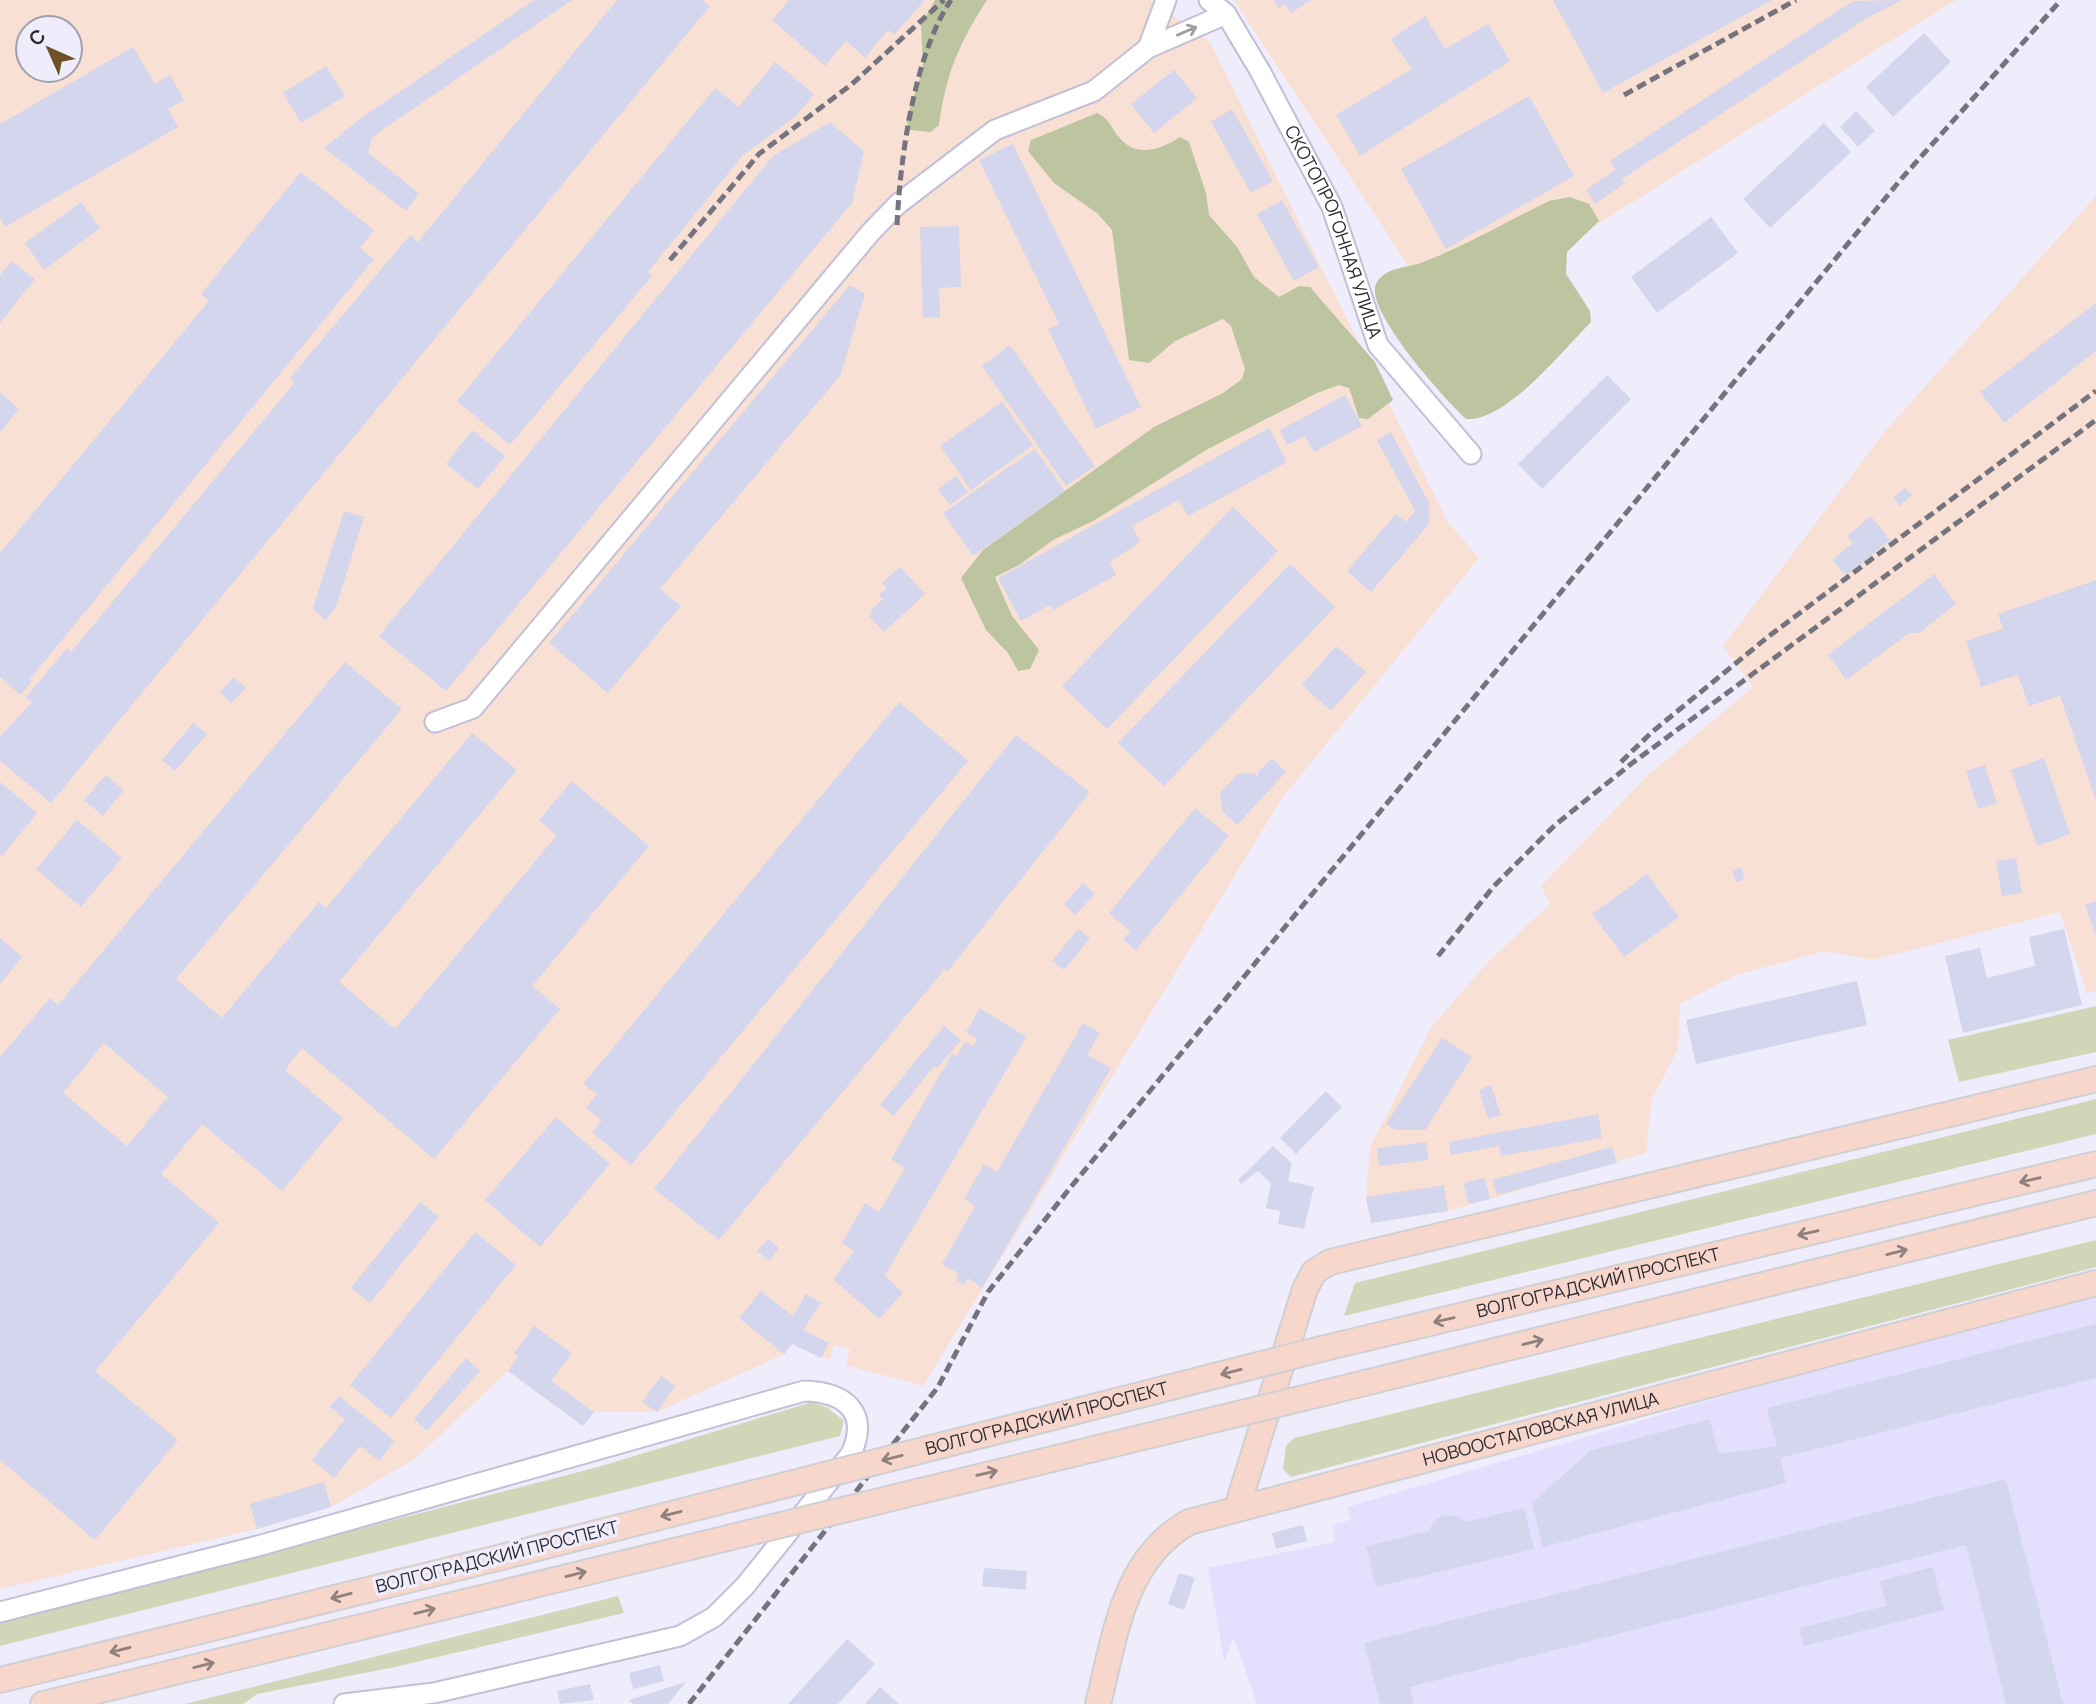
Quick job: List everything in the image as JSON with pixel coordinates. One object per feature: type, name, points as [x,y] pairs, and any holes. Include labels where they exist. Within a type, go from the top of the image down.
[{"type":"main road","points":[[1237,1508],[1305,1289],[1314,1272],[1330,1262],[2096,1079]]},
{"type":"main road","name":"ВОЛГОГРАДСКИЙ ПРОСПЕКТ","points":[[0,1680],[502,1557],[1321,1349],[2096,1164]]},
{"type":"main road","name":"ВОЛГОГРАДСКИЙ ПРОСПЕКТ","points":[[43,1704],[2096,1203]]},
{"type":"main road","name":"НОВООСТАПОВСКАЯ УЛИЦА","points":[[1098,1704],[1118,1627],[1144,1560],[1173,1531],[1189,1522],[2096,1283]]},
{"type":"street","points":[[1148,48],[1166,0]]},
{"type":"street","name":"СКОТОПРОГОННАЯ УЛИЦА","points":[[1209,0],[1226,14],[1260,71],[1332,206],[1378,345],[1471,454]]},
{"type":"street","points":[[435,722],[473,708],[870,233],[898,204],[995,130],[1094,91],[1148,48],[1226,14]]},
{"type":"street","points":[[0,1612],[258,1546],[804,1391],[837,1396],[856,1416],[859,1429],[851,1454],[745,1586],[714,1617],[669,1639],[434,1693],[344,1704]]},
{"type":"shaded area","points":[[0,0],[1150,0],[1210,42],[1447,521],[1479,558],[1282,798],[923,1386],[846,1365],[850,1349],[834,1345],[830,1360],[792,1344],[784,1354],[657,1412],[594,1412],[583,1426],[508,1371],[415,1459],[331,1507],[257,1529],[0,1589]]},
{"type":"shaded area","points":[[1234,0],[1956,0],[1444,320]]},
{"type":"shaded area","points":[[2096,196],[2096,991],[2087,993],[2060,912],[1872,960],[1825,951],[1736,975],[1680,1004],[1678,1049],[1652,1099],[1646,1153],[1448,1211],[1371,1223],[1366,1197],[1370,1147],[1431,1028],[1488,962],[1550,904],[1541,886],[1647,776],[1753,687],[1723,646],[1886,430]]},
{"type":"shaded area","points":[[2096,1287],[2096,1704],[1257,1704],[1234,1637],[1224,1661],[1208,1568],[1335,1542],[1332,1525],[1351,1520],[1347,1507]]},
{"type":"green space","points":[[935,0],[987,0],[955,60],[939,125],[931,132],[910,130],[906,120],[923,69],[921,25]]},
{"type":"green space","points":[[1097,113],[1133,148],[1149,150],[1180,137],[1189,142],[1206,193],[1209,215],[1237,247],[1254,277],[1279,297],[1299,286],[1310,287],[1375,362],[1393,400],[1368,419],[1359,418],[1349,388],[1339,385],[1317,393],[1206,450],[1095,520],[1053,540],[1019,565],[995,577],[1012,616],[1039,650],[1030,669],[1018,671],[1008,653],[986,630],[961,578],[983,550],[1154,427],[1223,393],[1242,379],[1245,369],[1231,326],[1223,319],[1175,341],[1149,363],[1129,360],[1112,230],[1098,214],[1054,183],[1028,151],[1031,140]]},
{"type":"green space","points":[[1570,197],[1589,204],[1599,221],[1567,252],[1566,274],[1590,311],[1591,322],[1550,366],[1516,397],[1482,417],[1466,419],[1426,375],[1394,333],[1382,314],[1376,297],[1376,284],[1391,271],[1439,256],[1549,201]]},
{"type":"green space","points":[[2096,1006],[2096,1052],[1959,1082],[1948,1040]]},
{"type":"green space","points":[[2096,1099],[2096,1134],[1344,1316],[1355,1283]]},
{"type":"green space","points":[[2096,1240],[2096,1267],[1291,1477],[1283,1469],[1286,1446],[1294,1438]]},
{"type":"green space","points":[[812,1402],[828,1408],[844,1421],[840,1436],[0,1646],[0,1622],[598,1467]]},
{"type":"green space","points":[[618,1596],[624,1613],[395,1667],[257,1694],[243,1704],[185,1704]]},
{"type":"building","points":[[534,0],[572,0],[372,137],[368,153],[419,193],[406,211],[324,148],[360,119]]},
{"type":"building","points":[[617,0],[702,0],[710,6],[51,803],[0,761],[0,737],[32,702],[26,697],[67,648],[71,652],[295,382],[290,378],[410,235],[418,242]]},
{"type":"building","points":[[789,0],[925,0],[894,35],[888,30],[865,58],[846,41],[825,66],[772,20]]},
{"type":"building","points":[[1274,0],[1311,0],[1291,13],[1285,4],[1279,8]]},
{"type":"building","points":[[1553,0],[1772,0],[1603,93]]},
{"type":"building","points":[[1902,0],[1867,18],[1622,179],[1625,183],[1595,204],[1586,190],[1616,169],[1610,161],[1853,1]]},
{"type":"building","points":[[1425,16],[1445,49],[1488,24],[1510,61],[1360,156],[1336,115],[1412,69],[1391,39]]},
{"type":"building","points":[[1924,33],[1951,62],[1893,117],[1866,87]]},
{"type":"building","points":[[133,47],[155,84],[170,75],[184,100],[168,109],[178,127],[5,227],[0,218],[0,124],[69,84],[84,84],[84,75]]},
{"type":"building","points":[[775,62],[814,94],[796,116],[743,155],[648,272],[652,276],[510,445],[457,401],[715,88],[739,107]]},
{"type":"building","points":[[326,66],[345,96],[301,123],[283,93]]},
{"type":"building","points":[[1174,70],[1197,98],[1154,133],[1131,104]]},
{"type":"building","points":[[1529,96],[1574,176],[1446,249],[1401,169]]},
{"type":"building","points":[[1232,109],[1273,181],[1251,193],[1211,122]]},
{"type":"building","points":[[1856,111],[1875,131],[1858,147],[1840,127]]},
{"type":"building","points":[[830,122],[864,151],[852,203],[446,691],[379,636],[773,156]]},
{"type":"building","points":[[1824,123],[1851,152],[1770,228],[1743,199]]},
{"type":"building","points":[[1013,144],[1141,407],[1096,429],[1048,329],[1059,324],[979,160]]},
{"type":"building","points":[[301,172],[374,230],[360,248],[374,259],[30,679],[32,681],[21,695],[0,677],[0,553],[209,301],[201,294]]},
{"type":"building","points":[[1282,200],[1319,267],[1294,281],[1257,214]]},
{"type":"building","points":[[81,202],[100,228],[44,270],[25,243]]},
{"type":"building","points":[[1711,217],[1738,253],[1657,313],[1631,277]]},
{"type":"building","points":[[959,226],[961,287],[939,288],[940,317],[923,318],[920,227]]},
{"type":"building","points":[[12,261],[35,279],[0,323],[0,275]]},
{"type":"building","points":[[850,285],[865,294],[840,376],[660,589],[681,606],[608,693],[549,643]]},
{"type":"building","points":[[2096,303],[2096,351],[2004,423],[1980,392]]},
{"type":"building","points":[[1010,345],[1095,466],[1066,486],[982,366]]},
{"type":"building","points":[[1607,375],[1631,399],[1542,489],[1518,464]]},
{"type":"building","points":[[0,392],[19,409],[0,432]]},
{"type":"building","points":[[1345,395],[1362,426],[1314,452],[1305,436],[1287,445],[1280,430]]},
{"type":"building","points":[[1002,402],[1033,445],[971,490],[940,446]]},
{"type":"building","points":[[1269,428],[1287,462],[1188,516],[1179,500],[1132,526],[1140,542],[1110,562],[1116,575],[1053,610],[1050,605],[1021,621],[998,578]]},
{"type":"building","points":[[472,430],[505,456],[478,489],[446,464]]},
{"type":"building","points":[[1391,432],[1429,503],[1429,524],[1371,592],[1347,571],[1396,514],[1406,522],[1415,511],[1377,440]]},
{"type":"building","points":[[1035,449],[1065,491],[973,556],[943,513]]},
{"type":"building","points":[[956,476],[968,492],[950,505],[938,489]]},
{"type":"building","points":[[1905,488],[1912,495],[1900,506],[1893,498]]},
{"type":"building","points":[[1233,507],[1278,551],[1107,729],[1062,686]]},
{"type":"building","points":[[344,511],[364,517],[336,607],[325,621],[313,608]]},
{"type":"building","points":[[1871,516],[1890,540],[1846,576],[1832,560],[1853,543],[1847,536]]},
{"type":"building","points":[[1290,564],[1335,607],[1164,786],[1118,743]]},
{"type":"building","points":[[900,567],[925,594],[884,632],[869,616],[873,613],[871,610],[883,599],[879,595],[887,588],[882,583]]},
{"type":"building","points":[[1934,574],[1956,604],[1919,633],[1909,633],[1846,680],[1828,655]]},
{"type":"building","points":[[2096,580],[2096,801],[2060,696],[2029,706],[2018,675],[1981,687],[1966,641],[2003,629],[1998,614]]},
{"type":"building","points":[[1336,646],[1366,672],[1331,711],[1302,685]]},
{"type":"building","points":[[345,662],[402,709],[176,979],[222,1018],[319,902],[326,908],[472,733],[517,770],[339,982],[395,1029],[557,835],[539,820],[572,781],[649,846],[532,986],[560,1009],[434,1159],[302,1048],[285,1070],[343,1118],[282,1191],[202,1124],[161,1174],[219,1223],[95,1371],[178,1440],[95,1540],[0,1460],[0,1057],[50,998],[58,1005]],"holes":[[[104,1043],[168,1097],[127,1146],[63,1093]]]},
{"type":"building","points":[[234,677],[246,688],[231,703],[220,692]]},
{"type":"building","points":[[899,702],[968,761],[631,1165],[592,1132],[602,1120],[586,1108],[597,1094],[583,1084]]},
{"type":"building","points":[[193,723],[207,734],[175,771],[162,760]]},
{"type":"building","points":[[1016,735],[1090,792],[948,971],[945,969],[719,1240],[654,1189]]},
{"type":"building","points":[[1272,758],[1286,772],[1237,825],[1223,812],[1220,793],[1238,774],[1254,773],[1258,777],[1258,772]]},
{"type":"building","points":[[2044,758],[2070,834],[2037,846],[2011,770]]},
{"type":"building","points":[[1985,765],[1997,803],[1978,809],[1966,771]]},
{"type":"building","points":[[106,775],[124,790],[103,816],[84,800]]},
{"type":"building","points":[[0,782],[37,813],[2,856],[0,854]]},
{"type":"building","points":[[1195,808],[1229,836],[1136,950],[1123,940],[1130,931],[1109,913]]},
{"type":"building","points":[[77,820],[122,858],[81,907],[36,869]]},
{"type":"building","points":[[2016,858],[2022,893],[2002,896],[1996,861]]},
{"type":"building","points":[[1741,867],[1745,879],[1736,882],[1732,870]]},
{"type":"building","points":[[1647,874],[1679,917],[1624,957],[1592,914]]},
{"type":"building","points":[[1083,883],[1095,894],[1075,915],[1064,904]]},
{"type":"building","points":[[2096,901],[2096,936],[2085,905]]},
{"type":"building","points":[[1078,929],[1090,938],[1064,970],[1052,961]]},
{"type":"building","points":[[2064,929],[2082,1005],[1963,1033],[1945,956],[1980,948],[1987,978],[2035,966],[2029,937]]},
{"type":"building","points":[[0,938],[22,957],[0,984]]},
{"type":"building","points":[[1857,981],[1867,1025],[1696,1064],[1686,1020]]},
{"type":"building","points":[[980,1008],[1026,1037],[885,1275],[903,1293],[879,1319],[833,1279],[854,1251],[842,1243],[865,1203],[879,1212],[905,1168],[891,1159],[952,1054],[957,1056],[965,1042],[973,1046],[977,1039],[966,1032]]},
{"type":"building","points":[[1083,1023],[1100,1033],[1087,1055],[1111,1068],[982,1288],[968,1278],[964,1285],[956,1280],[959,1274],[942,1264],[975,1206],[964,1199],[984,1164],[997,1172]]},
{"type":"building","points":[[944,1026],[961,1040],[937,1068],[934,1066],[894,1116],[880,1105]]},
{"type":"building","points":[[1442,1038],[1472,1057],[1425,1130],[1395,1130],[1386,1124]]},
{"type":"building","points":[[1491,1085],[1501,1115],[1488,1119],[1479,1090]]},
{"type":"building","points":[[1326,1091],[1342,1107],[1296,1154],[1280,1138]]},
{"type":"building","points":[[1598,1114],[1602,1138],[1501,1156],[1499,1146],[1451,1155],[1449,1142]]},
{"type":"building","points":[[556,1117],[610,1164],[540,1247],[485,1200]]},
{"type":"building","points":[[1426,1142],[1429,1160],[1379,1166],[1377,1148]]},
{"type":"building","points":[[1273,1146],[1292,1163],[1288,1181],[1314,1187],[1304,1229],[1278,1224],[1280,1211],[1266,1208],[1271,1183],[1258,1171],[1241,1184],[1238,1180]]},
{"type":"building","points":[[1612,1147],[1617,1163],[1497,1195],[1492,1180]]},
{"type":"building","points":[[1485,1178],[1490,1199],[1469,1204],[1463,1183]]},
{"type":"building","points":[[1444,1185],[1448,1211],[1371,1223],[1366,1197]]},
{"type":"building","points":[[420,1202],[439,1217],[370,1303],[351,1288]]},
{"type":"building","points":[[475,1232],[516,1265],[391,1418],[350,1385]]},
{"type":"building","points":[[768,1239],[779,1248],[769,1261],[757,1251]]},
{"type":"building","points":[[761,1291],[793,1316],[806,1294],[821,1303],[803,1330],[829,1343],[821,1358],[792,1344],[784,1354],[739,1318]]},
{"type":"building","points":[[2096,1324],[2096,1378],[1780,1458],[1786,1483],[1543,1547],[1532,1503],[1590,1451],[1710,1419],[1719,1454],[1777,1446],[1767,1408]]},
{"type":"building","points":[[534,1326],[572,1353],[551,1381],[594,1412],[583,1426],[508,1371],[518,1356],[514,1353]]},
{"type":"building","points":[[466,1358],[480,1371],[427,1431],[414,1419]]},
{"type":"building","points":[[661,1376],[675,1386],[657,1412],[642,1402]]},
{"type":"building","points":[[339,1396],[395,1441],[379,1461],[360,1446],[334,1478],[312,1460],[345,1419],[330,1407]]},
{"type":"building","points":[[2006,1479],[2063,1704],[2006,1704],[1966,1545],[1410,1687],[1414,1704],[1380,1704],[1364,1643]]},
{"type":"building","points":[[324,1482],[331,1507],[257,1529],[250,1504]]},
{"type":"building","points":[[1524,1508],[1534,1549],[1376,1587],[1366,1546],[1429,1531],[1433,1522],[1443,1515],[1457,1516],[1465,1522]]},
{"type":"building","points":[[1303,1525],[1307,1541],[1276,1549],[1272,1533]]},
{"type":"building","points":[[1933,1567],[1944,1610],[1804,1646],[1799,1628],[1886,1606],[1880,1581]]},
{"type":"building","points":[[984,1568],[1027,1571],[1026,1590],[982,1586]]},
{"type":"building","points":[[1179,1573],[1195,1578],[1184,1610],[1168,1604]]},
{"type":"building","points":[[847,1639],[875,1664],[838,1704],[788,1704]]},
{"type":"building","points":[[660,1665],[664,1681],[633,1689],[629,1673]]},
{"type":"building","points":[[686,1682],[668,1704],[633,1704],[629,1700]]},
{"type":"building","points":[[590,1684],[594,1700],[560,1704],[557,1691]]},
{"type":"building","points":[[880,1687],[899,1704],[865,1704]]},
{"type":"railway","points":[[670,260],[759,154],[852,84],[944,0]]},
{"type":"railway","points":[[897,225],[906,139],[918,78],[927,49],[951,0]]},
{"type":"railway","points":[[1624,95],[1796,0]]},
{"type":"railway","points":[[689,1704],[938,1387],[988,1292],[1070,1188],[1902,178],[2061,0]]},
{"type":"railway","points":[[1621,762],[1652,732],[1769,636],[2096,391]]},
{"type":"railway","points":[[1438,956],[1494,886],[1555,825],[1631,764],[2096,420]]}]
